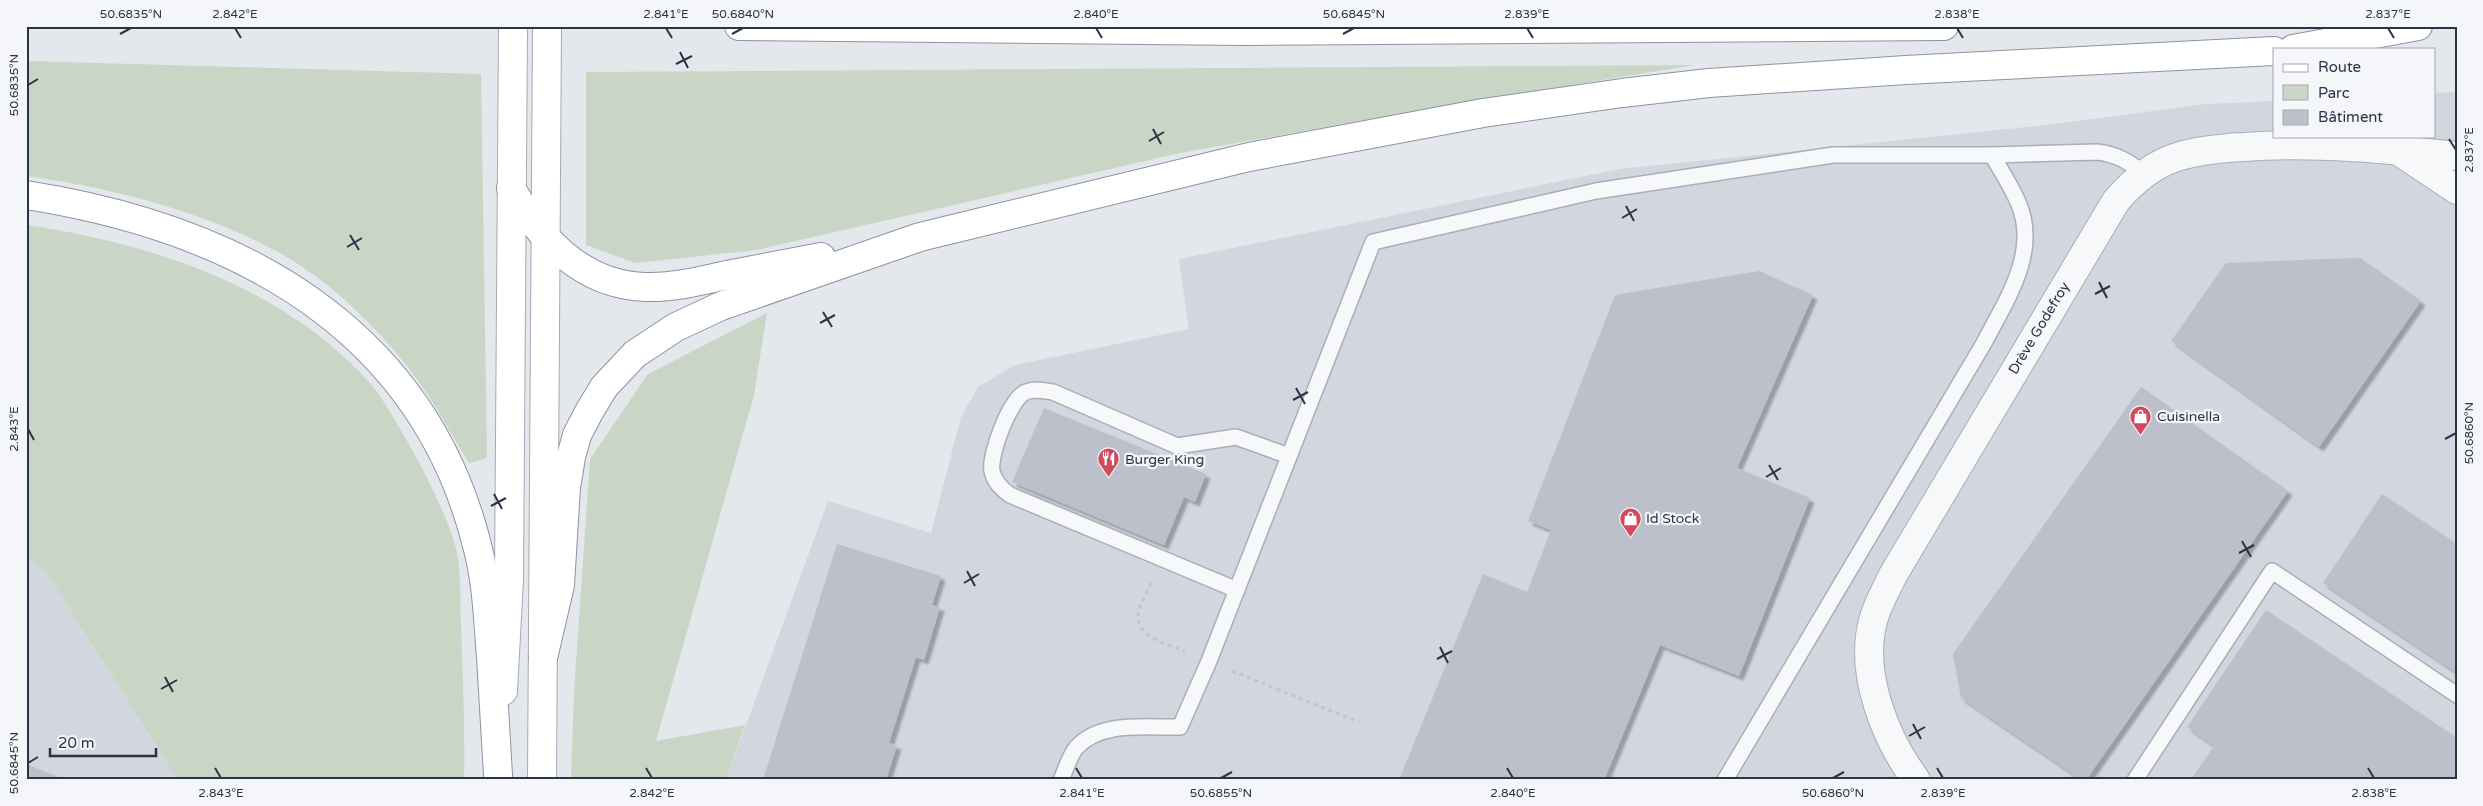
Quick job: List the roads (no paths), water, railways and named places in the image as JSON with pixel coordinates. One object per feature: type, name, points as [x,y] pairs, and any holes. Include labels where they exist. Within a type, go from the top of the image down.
[{"type":"main road","points":[[498,778],[509,578],[513,26]]},
{"type":"main road","points":[[542,780],[547,26]]},
{"type":"main road","points":[[739,26],[1236,30],[1944,26]]},
{"type":"main road","points":[[2298,48],[2418,26]]},
{"type":"main road","points":[[511,188],[527,216],[564,256],[588,272],[624,284],[644,287],[694,282],[920,237],[1249,157],[1483,113],[1574,99],[1709,83],[2273,51]]},
{"type":"main road","points":[[26,195],[106,211],[166,228],[213,245],[242,259],[296,289],[324,310],[373,354],[396,380],[416,408],[447,462],[461,491],[478,551],[488,613],[498,778]]},
{"type":"main road","points":[[543,658],[560,585],[566,488],[571,457],[577,435],[589,412],[604,387],[619,369],[654,340],[698,316],[920,237]]},
{"type":"street","name":"Drève Godefroy","points":[[1916,780],[1891,739],[1876,694],[1871,669],[1872,621],[1893,575],[2116,201],[2143,173],[2176,157],[2220,148],[2291,144],[2397,150],[2457,156]]},
{"type":"street","points":[[2397,150],[2457,190]]},
{"type":"lane","points":[[1061,780],[1076,749],[1090,735],[1112,729],[1180,727],[1237,590],[1373,242],[1596,191],[1833,155],[1992,155],[2097,152],[2112,154],[2128,161],[2143,173]]},
{"type":"lane","points":[[1725,780],[1979,352],[2011,290],[2023,259],[2026,241],[2024,221],[2019,203],[1992,155]]},
{"type":"lane","points":[[1237,590],[1010,495],[1003,490],[993,477],[992,460],[1011,406],[1025,392],[1043,390],[1053,392],[1176,446],[1236,437],[1289,456]]},
{"type":"lane","points":[[2135,780],[2272,571],[2457,695]]},
{"type":"place","name":"Cuisinella","points":[[2141,435]]},
{"type":"place","name":"Burger King","points":[[1109,478]]},
{"type":"place","name":"Id Stock","points":[[1630,537]]}]
